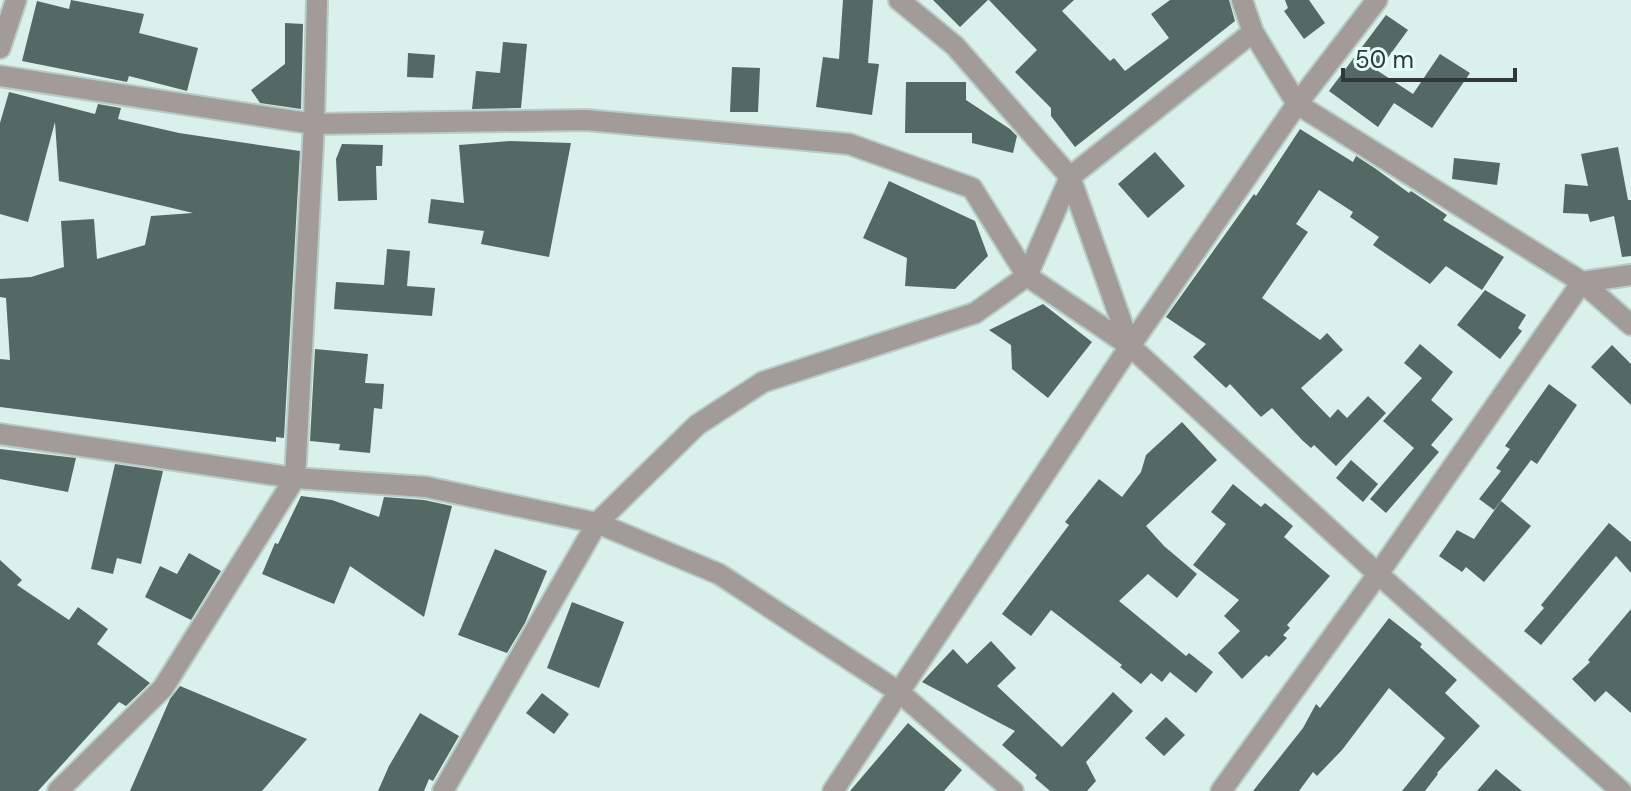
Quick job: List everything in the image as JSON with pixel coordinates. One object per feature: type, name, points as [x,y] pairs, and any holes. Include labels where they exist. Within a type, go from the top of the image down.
[{"type":"street","points":[[0,48],[16,0]]},
{"type":"street","points":[[58,791],[163,688],[295,478],[314,124],[317,0]]},
{"type":"street","points":[[899,0],[955,46],[1070,177],[1130,346]]},
{"type":"street","points":[[1242,0],[1253,32],[1297,104],[1582,282],[1631,325]]},
{"type":"street","points":[[833,791],[1130,346],[1297,104],[1377,0]]},
{"type":"street","points":[[443,791],[597,523],[697,425],[763,382],[975,313],[1027,276],[1070,177],[1253,32]]},
{"type":"street","points":[[0,76],[314,124],[586,120],[849,144],[972,188],[1027,276],[1130,346],[1621,791]]},
{"type":"street","points":[[1221,791],[1378,574],[1582,282],[1631,275]]},
{"type":"street","points":[[0,434],[295,478],[426,487],[597,523],[719,574],[899,692],[1013,791]]},
{"type":"building","points":[[71,0],[144,14],[139,33],[198,48],[187,91],[129,76],[127,82],[22,61],[37,1],[69,9]]},
{"type":"building","points":[[843,0],[873,0],[868,63],[879,64],[872,115],[816,107],[823,57],[839,59]]},
{"type":"building","points":[[933,0],[988,0],[960,27]]},
{"type":"building","points":[[989,0],[1074,0],[1062,11],[1110,61],[1114,58],[1125,71],[1169,38],[1151,14],[1170,0],[1229,0],[1235,21],[1075,147],[1051,116],[1051,108],[1015,72],[1037,50]]},
{"type":"building","points":[[1285,0],[1309,0],[1325,23],[1304,39],[1284,11],[1288,8]]},
{"type":"building","points":[[1386,15],[1408,30],[1378,71],[1413,94],[1440,54],[1470,73],[1432,128],[1394,103],[1378,127],[1329,91]]},
{"type":"building","points":[[285,23],[303,24],[301,109],[260,103],[251,90],[285,64]]},
{"type":"building","points":[[503,42],[527,44],[521,108],[472,109],[476,71],[500,73]]},
{"type":"building","points":[[408,53],[435,55],[433,78],[407,77]]},
{"type":"building","points":[[732,67],[760,68],[758,112],[730,112]]},
{"type":"building","points":[[906,82],[966,82],[966,100],[1017,136],[1013,153],[972,143],[972,133],[905,133]]},
{"type":"building","points":[[9,92],[95,114],[98,104],[121,108],[118,119],[179,133],[300,151],[284,438],[276,437],[276,442],[0,407],[0,359],[10,360],[6,298],[0,297],[0,279],[31,277],[64,267],[61,221],[94,219],[97,259],[145,245],[151,216],[193,213],[59,181],[55,122],[28,222],[0,214],[0,123]]},
{"type":"building","points":[[1300,129],[1353,162],[1356,156],[1447,215],[1443,220],[1504,257],[1482,290],[1446,266],[1430,284],[1373,245],[1379,237],[1350,217],[1353,212],[1319,190],[1296,224],[1308,232],[1262,298],[1320,340],[1327,333],[1343,350],[1301,388],[1330,418],[1338,409],[1347,418],[1368,396],[1386,413],[1336,466],[1314,445],[1311,448],[1302,440],[1272,408],[1261,417],[1230,384],[1226,388],[1193,357],[1206,344],[1166,317],[1254,194],[1256,196]]},
{"type":"building","points":[[510,141],[571,143],[549,257],[481,244],[484,231],[428,223],[431,199],[464,203],[459,145]]},
{"type":"building","points":[[342,144],[383,145],[382,166],[376,166],[377,200],[338,201],[336,159]]},
{"type":"building","points":[[1618,147],[1628,200],[1631,200],[1631,256],[1622,257],[1614,216],[1590,222],[1588,214],[1563,213],[1565,184],[1588,186],[1581,154]]},
{"type":"building","points":[[1155,152],[1185,186],[1148,218],[1118,184]]},
{"type":"building","points":[[1454,158],[1500,163],[1497,185],[1452,179]]},
{"type":"building","points":[[889,181],[975,221],[988,256],[955,289],[905,286],[907,258],[863,238]]},
{"type":"building","points":[[387,249],[410,251],[407,286],[435,288],[432,316],[334,309],[336,282],[384,285]]},
{"type":"building","points":[[1485,290],[1526,315],[1518,328],[1522,331],[1500,359],[1457,325]]},
{"type":"building","points":[[1043,304],[1092,342],[1048,398],[1012,369],[1011,345],[989,330]]},
{"type":"building","points":[[1420,344],[1453,372],[1431,400],[1453,419],[1431,445],[1439,452],[1386,513],[1370,499],[1414,448],[1383,421],[1422,378],[1404,363]]},
{"type":"building","points":[[1612,345],[1631,364],[1631,405],[1591,367]]},
{"type":"building","points":[[315,349],[368,354],[365,383],[384,384],[382,409],[374,408],[370,453],[339,450],[340,444],[310,441]]},
{"type":"building","points":[[1549,384],[1577,405],[1537,464],[1531,460],[1494,510],[1479,499],[1501,471],[1496,468],[1510,449],[1505,446]]},
{"type":"building","points":[[1182,422],[1217,460],[1146,526],[1197,574],[1177,598],[1148,574],[1119,601],[1186,656],[1189,653],[1213,672],[1196,693],[1170,672],[1162,682],[1151,673],[1141,684],[1120,667],[1122,665],[1051,610],[1031,636],[1002,614],[1069,525],[1065,522],[1099,479],[1122,497],[1141,472],[1146,455]]},
{"type":"building","points":[[0,449],[76,458],[68,492],[0,479]]},
{"type":"building","points":[[1351,460],[1378,484],[1363,502],[1336,478]]},
{"type":"building","points":[[115,464],[163,471],[141,564],[117,558],[113,574],[91,569]]},
{"type":"building","points":[[1233,484],[1261,507],[1265,503],[1293,526],[1284,537],[1330,576],[1287,625],[1290,628],[1283,635],[1287,638],[1242,679],[1218,653],[1240,631],[1224,616],[1239,600],[1193,565],[1226,524],[1211,512]]},
{"type":"building","points":[[301,496],[332,500],[379,517],[384,497],[452,506],[424,617],[350,566],[334,604],[262,574]]},
{"type":"building","points":[[1501,501],[1531,526],[1484,582],[1466,567],[1462,572],[1439,556],[1457,530],[1474,539]]},
{"type":"building","points":[[1609,523],[1631,542],[1631,573],[1616,556],[1541,645],[1524,631],[1544,608],[1541,605]]},
{"type":"building","points":[[495,549],[547,571],[525,623],[507,653],[458,635]]},
{"type":"building","points":[[189,553],[221,571],[191,620],[145,597],[160,566],[177,574]]},
{"type":"building","points":[[0,560],[22,580],[17,585],[69,620],[78,607],[108,629],[97,644],[150,683],[126,706],[119,702],[38,791],[0,791]]},
{"type":"building","points":[[572,602],[624,622],[599,688],[547,668]]},
{"type":"building","points":[[1631,609],[1631,713],[1606,691],[1595,702],[1572,679],[1590,662],[1588,660]]},
{"type":"building","points":[[1389,618],[1422,644],[1420,647],[1457,680],[1445,693],[1480,726],[1437,773],[1425,791],[1402,791],[1445,738],[1389,688],[1342,750],[1317,776],[1313,772],[1299,791],[1253,791],[1303,728],[1316,704],[1320,708]]},
{"type":"building","points":[[991,641],[1016,668],[997,686],[1062,747],[1113,692],[1133,711],[1086,762],[1096,781],[1087,791],[1050,791],[1035,778],[1037,775],[1002,745],[1015,731],[922,682],[953,649],[967,664]]},
{"type":"building","points":[[180,686],[307,739],[262,791],[130,791],[170,699]]},
{"type":"building","points":[[542,693],[569,714],[554,734],[526,713]]},
{"type":"building","points":[[420,713],[459,736],[424,791],[378,791],[389,766]]},
{"type":"building","points":[[1166,717],[1185,735],[1164,756],[1145,738]]},
{"type":"building","points":[[908,723],[962,770],[944,791],[850,791]]},
{"type":"building","points":[[1496,769],[1522,791],[1477,791]]}]
